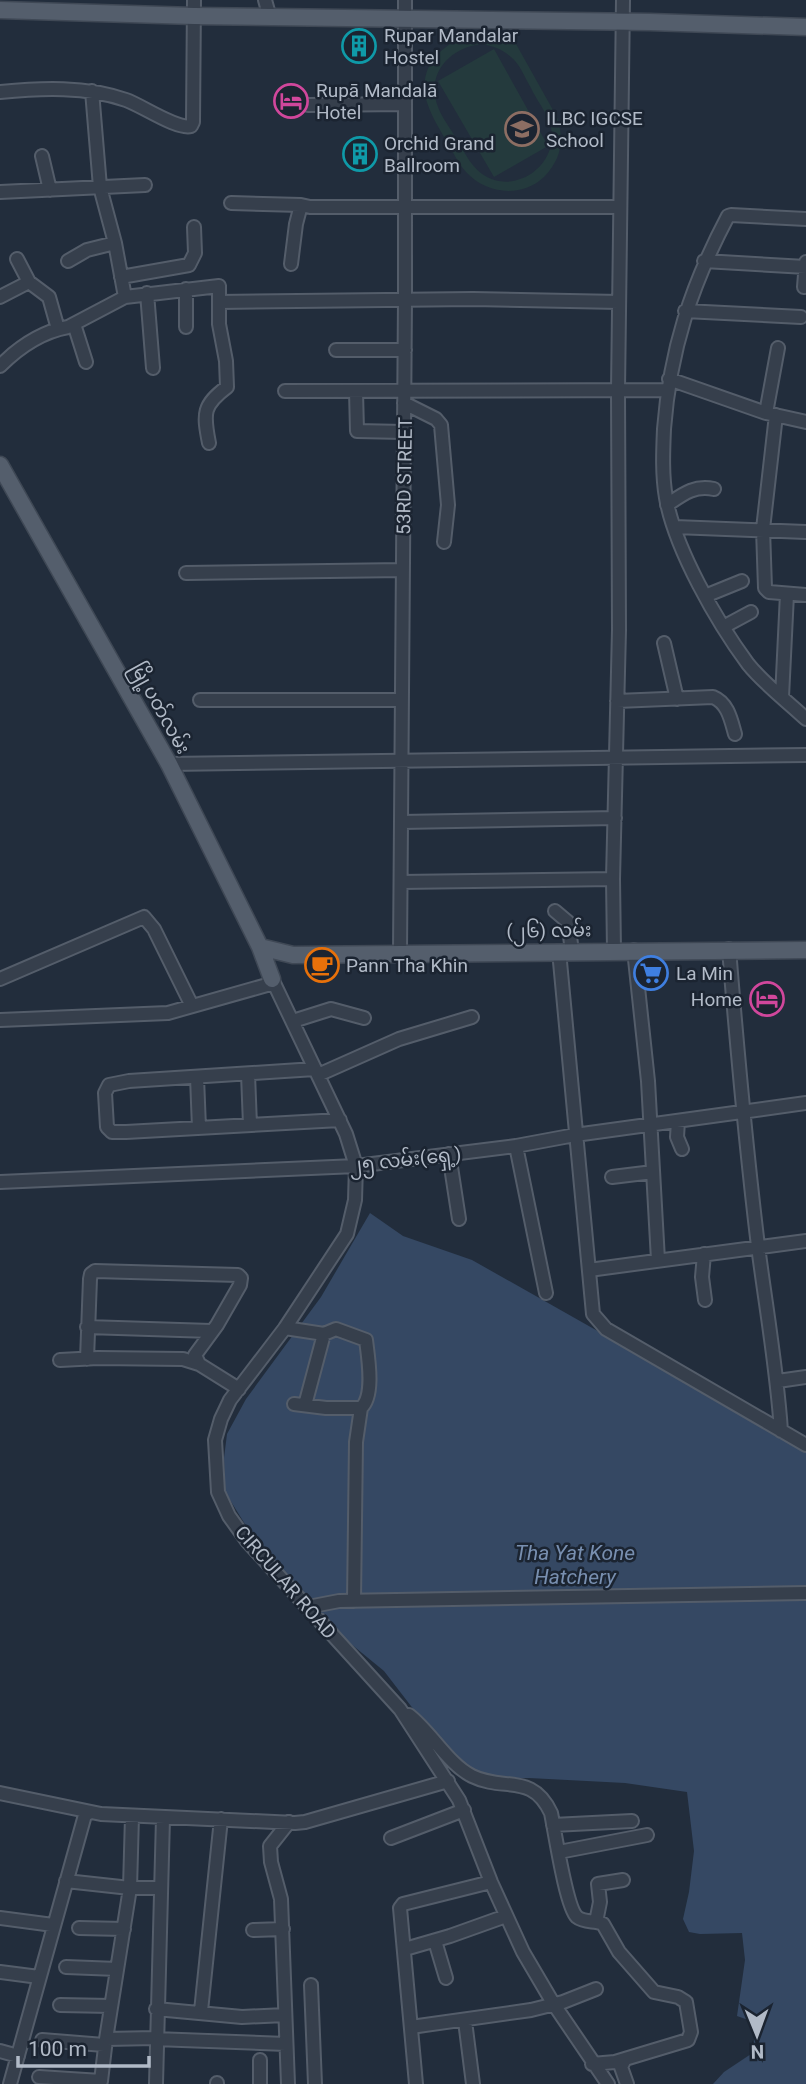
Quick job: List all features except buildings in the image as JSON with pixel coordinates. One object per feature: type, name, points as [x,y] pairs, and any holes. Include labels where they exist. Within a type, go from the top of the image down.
[{"type":"main road","points":[[0,10],[194,8],[270,18],[806,27]]},
{"type":"main road","name":"မြို့ပတ်လမ်း","points":[[0,465],[169,764],[260,947],[273,981]]},
{"type":"main road","name":"(၂၆) လမ်း","points":[[260,947],[293,955],[806,950]]},
{"type":"main road","points":[[273,981],[281,963],[293,955]]},
{"type":"street","points":[[265,0],[270,18]]},
{"type":"street","name":"53RD STREET","points":[[400,953],[405,0]]},
{"type":"street","points":[[614,951],[623,0]]},
{"type":"street","points":[[0,92],[32,89],[92,91],[129,100],[177,125],[191,127],[194,8]]},
{"type":"street","points":[[92,91],[100,187],[115,243],[125,298]]},
{"type":"street","points":[[308,105],[405,104]]},
{"type":"street","points":[[43,156],[50,190]]},
{"type":"street","points":[[0,192],[145,185]]},
{"type":"street","points":[[230,203],[310,207],[621,207]]},
{"type":"street","points":[[291,264],[301,205]]},
{"type":"street","points":[[806,219],[728,216],[704,261],[685,311],[668,384],[663,469],[667,505],[689,565],[705,596],[749,664],[806,719]]},
{"type":"street","points":[[121,277],[189,265],[195,253],[194,227]]},
{"type":"street","points":[[68,261],[87,250],[115,243]]},
{"type":"street","points":[[18,260],[29,282],[49,297],[58,329]]},
{"type":"street","points":[[704,261],[806,265],[804,287]]},
{"type":"street","points":[[0,297],[29,282]]},
{"type":"street","points":[[0,366],[24,345],[125,298],[147,293],[219,286],[219,324],[228,387],[213,398],[206,409],[205,423],[209,443]]},
{"type":"street","points":[[186,289],[186,327]]},
{"type":"street","points":[[147,293],[153,368]]},
{"type":"street","points":[[219,302],[405,299],[620,302]]},
{"type":"street","points":[[685,311],[802,317]]},
{"type":"street","points":[[74,324],[86,362]]},
{"type":"street","points":[[778,348],[763,529],[766,591],[806,595]]},
{"type":"street","points":[[336,350],[405,350]]},
{"type":"street","points":[[285,391],[356,391],[405,397],[618,390],[668,384],[806,422]]},
{"type":"street","points":[[356,391],[357,431],[404,432]]},
{"type":"street","points":[[405,397],[436,419],[440,425],[448,505],[444,542]]},
{"type":"street","points":[[667,505],[692,489],[714,489]]},
{"type":"street","points":[[675,527],[806,531]]},
{"type":"street","points":[[186,573],[403,570]]},
{"type":"street","points":[[705,596],[741,581]]},
{"type":"street","points":[[782,697],[787,594]]},
{"type":"street","points":[[727,630],[752,616]]},
{"type":"street","points":[[664,643],[677,699]]},
{"type":"street","points":[[200,700],[401,699]]},
{"type":"street","points":[[617,701],[718,699],[730,715],[735,734]]},
{"type":"street","points":[[169,764],[806,755]]},
{"type":"street","points":[[401,822],[615,818]]},
{"type":"street","points":[[401,882],[613,879]]},
{"type":"street","points":[[555,911],[568,922],[566,951],[575,1135],[593,1314],[606,1329],[806,1445]]},
{"type":"street","points":[[0,979],[144,917],[154,929],[192,1006]]},
{"type":"street","points":[[729,949],[743,1111],[758,1247],[778,1381],[781,1431]]},
{"type":"street","points":[[634,950],[651,1125],[658,1260]]},
{"type":"street","points":[[0,1020],[151,1014],[192,1006],[273,981]]},
{"type":"street","name":"CIRCULAR ROAD","points":[[273,981],[340,1120],[356,1166],[355,1200],[347,1234],[221,1419],[215,1440],[218,1492],[229,1516],[247,1541],[400,1709],[448,1781],[464,1810],[491,1882],[523,1952],[592,2064],[608,2084]]},
{"type":"street","points":[[293,1021],[331,1009],[364,1018]]},
{"type":"street","points":[[340,1120],[112,1132],[107,1127],[105,1118],[105,1093],[109,1084],[128,1081],[316,1072],[399,1039],[472,1017]]},
{"type":"street","points":[[248,1074],[250,1125]]},
{"type":"street","points":[[197,1077],[199,1128]]},
{"type":"street","name":"၂၅ လမ်း(ရှေ့)","points":[[0,1182],[356,1166],[516,1146],[575,1135],[806,1103]]},
{"type":"street","points":[[678,1121],[677,1137],[682,1149]]},
{"type":"street","points":[[516,1146],[546,1293]]},
{"type":"street","points":[[449,1154],[459,1219]]},
{"type":"street","points":[[611,1177],[653,1172]]},
{"type":"street","points":[[589,1270],[806,1241]]},
{"type":"street","points":[[704,1254],[702,1277],[705,1300]]},
{"type":"street","points":[[86,1359],[90,1275],[95,1271],[238,1275],[241,1278],[240,1285],[217,1325],[195,1355],[200,1364]]},
{"type":"street","points":[[87,1327],[211,1331]]},
{"type":"street","points":[[285,1328],[324,1334],[336,1329],[366,1340],[370,1363],[368,1401],[361,1408],[356,1442],[354,1601]]},
{"type":"street","points":[[324,1334],[299,1404],[326,1408],[361,1408]]},
{"type":"street","points":[[60,1360],[183,1359],[200,1364],[239,1389]]},
{"type":"street","points":[[778,1381],[806,1377]]},
{"type":"street","points":[[308,1607],[354,1601],[806,1593]]},
{"type":"street","points":[[400,1709],[424,1727],[469,1774],[484,1781],[517,1784],[535,1790],[546,1802],[554,1825],[569,1901],[580,1919],[600,1921],[623,1957],[637,1969],[654,1992],[683,1999],[688,2007],[691,2032],[688,2040],[625,2059],[592,2064]]},
{"type":"street","points":[[0,1793],[95,1813],[305,1822],[448,1781]]},
{"type":"street","points":[[391,1838],[464,1810]]},
{"type":"street","points":[[10,2084],[53,1925],[74,1882],[85,1815],[95,1813]]},
{"type":"street","points":[[39,2077],[101,2081],[130,1888],[132,1816]]},
{"type":"street","points":[[156,2084],[155,2039],[163,1818]]},
{"type":"street","points":[[201,2011],[221,1819]]},
{"type":"street","points":[[554,1825],[632,1821]]},
{"type":"street","points":[[288,2084],[281,1899],[271,1862],[270,1846],[289,1822]]},
{"type":"street","points":[[559,1852],[647,1835]]},
{"type":"street","points":[[596,1922],[600,1902],[598,1885],[623,1880]]},
{"type":"street","points":[[74,1882],[160,1888]]},
{"type":"street","points":[[416,2084],[400,1911],[403,1904],[491,1882]]},
{"type":"street","points":[[405,1949],[506,1916]]},
{"type":"street","points":[[0,1918],[53,1925]]},
{"type":"street","points":[[79,1928],[124,1929]]},
{"type":"street","points":[[253,1930],[283,1929]]},
{"type":"street","points":[[435,1941],[446,1978]]},
{"type":"street","points":[[66,1967],[117,1969]]},
{"type":"street","points":[[0,1972],[39,1977]]},
{"type":"street","points":[[311,1985],[315,2084]]},
{"type":"street","points":[[411,2027],[531,2010],[596,1989]]},
{"type":"street","points":[[60,2005],[111,2006]]},
{"type":"street","points":[[156,2008],[242,2017],[285,2015]]},
{"type":"street","points":[[466,2021],[472,2084]]},
{"type":"street","points":[[42,2040],[105,2042],[155,2039],[286,2044]]},
{"type":"street","points":[[0,2051],[18,2056]]},
{"type":"street","points":[[625,2059],[621,2067],[627,2084]]},
{"type":"street","points":[[260,2060],[260,2084]]},
{"type":"green space","points":[[480,35],[502,41],[511,35],[558,119],[560,150],[550,170],[535,184],[505,191],[475,180],[459,162],[435,121],[426,99],[426,74],[438,54],[446,47],[468,37]],"holes":[[[482,44],[497,48],[517,63],[549,121],[552,138],[548,155],[538,169],[514,181],[496,180],[477,170],[442,115],[435,95],[435,84],[443,64],[460,50]]]},
{"type":"green space","points":[[494,49],[548,146],[494,177],[438,81]]},
{"type":"water","name":"Tha Yat Kone Hatchery","points":[[370,1213],[403,1236],[472,1260],[806,1449],[806,2084],[713,2084],[724,2072],[754,2052],[754,2022],[737,2016],[745,1960],[742,1933],[689,1932],[683,1919],[694,1851],[687,1792],[625,1783],[529,1778],[482,1779],[463,1765],[431,1732],[384,1671],[329,1626],[258,1545],[225,1492],[224,1458],[227,1434],[246,1399],[321,1297]]},
{"type":"place","name":"Rupar Mandalar Hostel","points":[[359,46]]},
{"type":"place","name":"Rupā Mandalā Hotel","points":[[291,101]]},
{"type":"place","name":"ILBC IGCSE School","points":[[522,129]]},
{"type":"place","name":"Orchid Grand Ballroom","points":[[360,154]]},
{"type":"place","name":"Pann Tha Khin","points":[[322,965]]},
{"type":"place","name":"La Min","points":[[651,973]]},
{"type":"place","name":"Home","points":[[767,999]]}]
